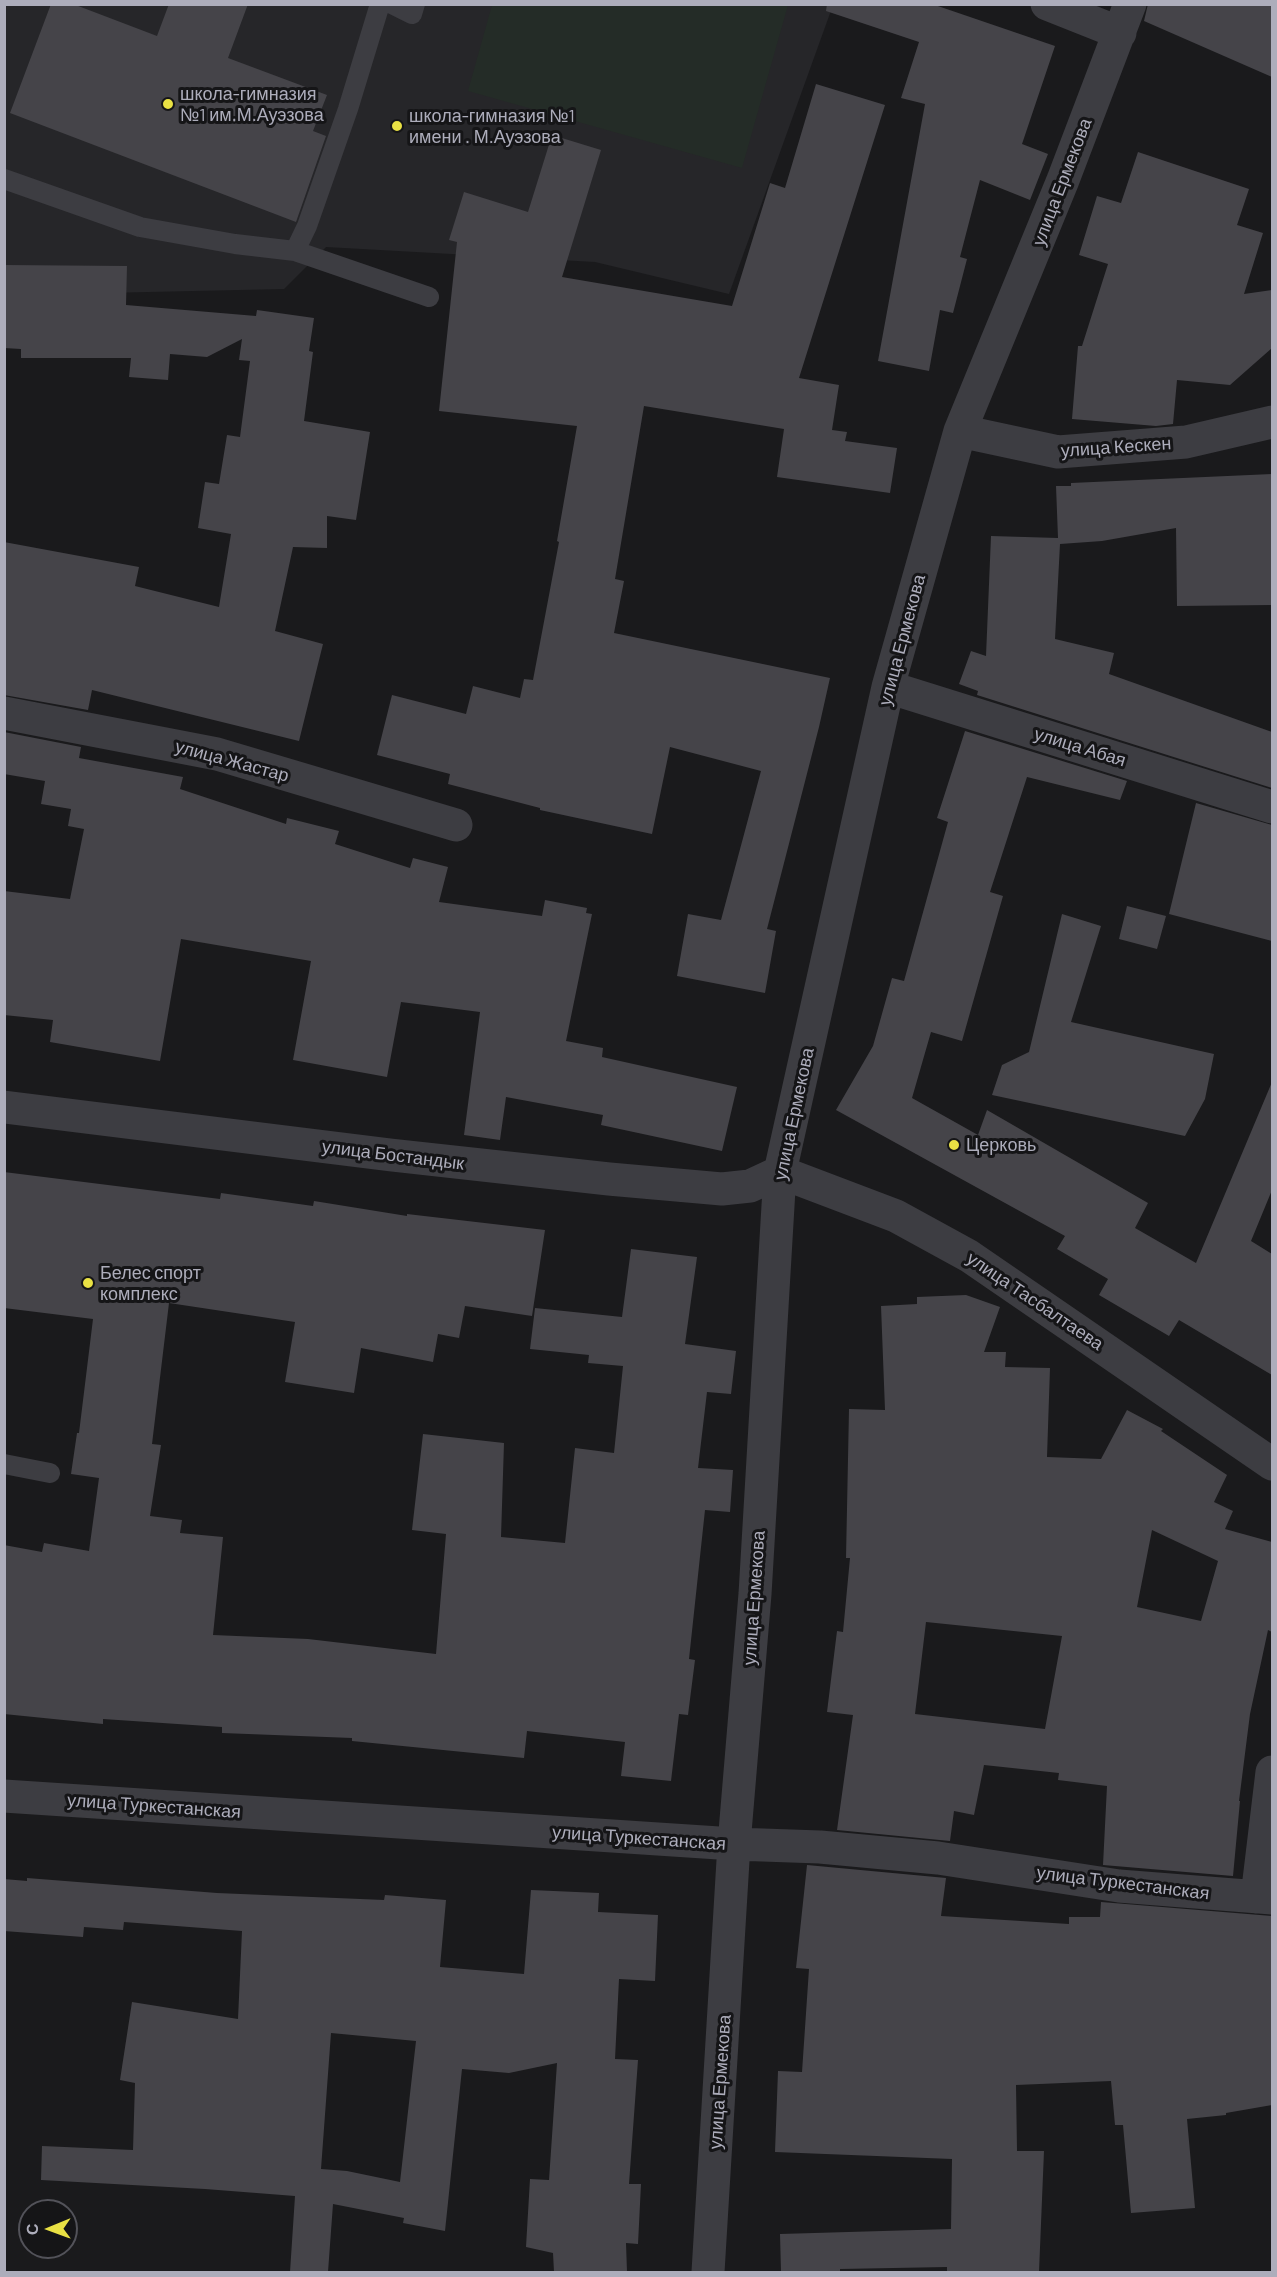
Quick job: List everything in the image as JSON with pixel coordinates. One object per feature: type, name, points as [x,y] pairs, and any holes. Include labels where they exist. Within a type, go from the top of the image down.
[{"type":"street","points":[[1047,4],[1125,19]]},
{"type":"street","name":"улица Ермекова","points":[[708,2272],[734,1844],[755,1594],[780,1172],[888,687],[960,431],[1063,180],[1125,19]]},
{"type":"street","name":"улица Кескен","points":[[960,431],[1058,452],[1185,442],[1272,422]]},
{"type":"street","name":"улица Абая","points":[[888,687],[1272,807]]},
{"type":"street","name":"улица Жастар","points":[[4,713],[217,754],[456,825]]},
{"type":"street","name":"улица Бостандык","points":[[4,1107],[391,1155],[722,1189],[750,1186],[780,1172]]},
{"type":"street","name":"улица Тасбалтаева","points":[[780,1172],[896,1216],[969,1256],[1272,1464]]},
{"type":"street","points":[[1265,1897],[1272,1772]]},
{"type":"street","name":"улица Туркестанская","points":[[4,1796],[734,1844],[820,1847],[938,1858],[1119,1886],[1265,1897]]},
{"type":"lane","points":[[295,251],[307,226],[348,109],[380,4]]},
{"type":"lane","points":[[392,4],[412,14],[415,4]]},
{"type":"lane","points":[[4,179],[140,226],[235,244],[295,251],[429,297]]},
{"type":"lane","points":[[4,1464],[50,1473]]},
{"type":"shaded area","name":"школа-гимназия №1 имени . М.Ауэзова","points":[[4,5],[833,5],[729,294],[595,262],[326,247],[284,289],[13,295],[4,294]]},
{"type":"shaded area","points":[[492,5],[788,5],[742,168],[468,91]]},
{"type":"building","name":"школа-гимназия №1 им.М.Ауэзова","points":[[51,4],[73,4],[157,36],[169,4],[248,4],[228,58],[327,95],[313,131],[326,136],[296,222],[10,113]]},
{"type":"building","points":[[827,4],[932,4],[1055,46],[1022,144],[1048,154],[1030,200],[980,180],[960,257],[967,259],[953,313],[940,310],[929,371],[878,361],[925,104],[901,98],[919,42],[826,11]]},
{"type":"building","points":[[1148,4],[1272,4],[1272,77],[1144,21]]},
{"type":"building","points":[[816,84],[885,105],[799,378],[839,385],[832,430],[847,432],[845,441],[897,448],[890,493],[777,477],[784,429],[644,406],[615,579],[624,581],[614,633],[830,678],[767,929],[776,931],[765,993],[677,976],[688,914],[721,920],[761,771],[670,747],[652,834],[540,810],[540,808],[448,784],[450,774],[377,755],[392,695],[466,714],[473,686],[520,698],[524,679],[533,680],[559,542],[557,541],[577,426],[439,411],[457,242],[449,240],[464,192],[528,212],[552,135],[601,150],[562,277],[732,306],[770,183],[785,188]]},
{"type":"building","points":[[1138,152],[1249,189],[1237,225],[1263,233],[1244,294],[1272,290],[1272,348],[1230,385],[1177,380],[1173,424],[1156,426],[1072,419],[1078,346],[1082,346],[1108,264],[1079,255],[1097,196],[1121,203]]},
{"type":"building","points":[[4,265],[127,266],[126,305],[256,316],[257,310],[314,318],[309,351],[313,352],[304,421],[370,432],[356,520],[327,516],[327,548],[293,547],[275,631],[323,644],[299,741],[92,690],[88,710],[4,695],[4,542],[139,567],[135,586],[219,607],[231,534],[198,528],[205,482],[219,484],[227,435],[240,437],[250,361],[239,360],[242,339],[207,357],[170,354],[168,380],[129,377],[131,358],[21,358],[21,349],[4,348]]},
{"type":"building","points":[[1272,474],[1272,605],[1177,606],[1176,528],[1102,541],[1060,544],[1055,639],[1114,653],[1109,674],[1272,732],[1272,788],[977,695],[978,691],[959,684],[971,651],[986,656],[991,536],[1058,538],[1056,486],[1071,486],[1071,483]]},
{"type":"building","points":[[965,731],[1127,781],[1120,800],[1027,777],[990,892],[1003,896],[962,1041],[931,1032],[912,1098],[978,1135],[987,1110],[1148,1203],[1135,1228],[1196,1263],[1272,1082],[1272,1190],[1251,1241],[1272,1254],[1272,1375],[1179,1320],[1169,1336],[1099,1295],[1108,1279],[1057,1249],[1065,1236],[836,1110],[873,1046],[892,978],[904,981],[948,822],[937,818]]},
{"type":"building","points":[[4,732],[81,747],[79,758],[183,777],[180,789],[286,824],[287,818],[339,831],[335,844],[410,868],[413,858],[448,867],[439,902],[542,916],[545,900],[587,908],[586,913],[592,914],[566,1041],[603,1048],[602,1057],[737,1087],[722,1151],[601,1125],[603,1115],[506,1097],[500,1140],[464,1135],[480,1012],[401,1002],[387,1077],[293,1060],[311,961],[181,939],[160,1061],[50,1042],[53,1020],[4,1015],[4,891],[70,899],[84,829],[68,826],[71,809],[41,804],[45,781],[4,774]]},
{"type":"building","points":[[1196,803],[1272,825],[1272,941],[1169,914]]},
{"type":"building","points":[[1127,906],[1166,916],[1157,949],[1119,939]]},
{"type":"building","points":[[1062,914],[1101,926],[1071,1022],[1214,1054],[1205,1099],[1185,1136],[992,1095],[1002,1065],[1029,1052]]},
{"type":"building","points":[[4,1172],[220,1199],[221,1193],[313,1206],[314,1201],[407,1216],[407,1214],[545,1230],[532,1316],[465,1306],[459,1338],[438,1334],[433,1362],[361,1348],[354,1393],[285,1382],[295,1322],[169,1303],[152,1444],[161,1445],[150,1516],[182,1520],[180,1533],[223,1537],[213,1635],[308,1639],[436,1654],[446,1534],[412,1530],[423,1434],[504,1443],[501,1537],[565,1543],[575,1448],[614,1453],[623,1366],[588,1363],[589,1355],[530,1349],[535,1308],[622,1317],[631,1249],[697,1257],[685,1344],[736,1351],[731,1394],[707,1392],[698,1468],[733,1470],[730,1512],[705,1510],[689,1659],[695,1660],[688,1715],[679,1714],[671,1781],[621,1776],[625,1742],[527,1731],[524,1758],[352,1741],[352,1738],[222,1733],[222,1727],[103,1719],[103,1724],[4,1714],[4,1545],[42,1552],[44,1543],[89,1551],[99,1478],[71,1474],[77,1433],[79,1433],[93,1319],[4,1308]]},
{"type":"building","points":[[966,1295],[1000,1307],[984,1352],[1006,1352],[1005,1367],[1050,1368],[1047,1457],[1101,1459],[1127,1410],[1163,1429],[1161,1431],[1227,1475],[1214,1502],[1233,1511],[1225,1529],[1272,1542],[1272,1632],[1268,1630],[1250,1714],[1239,1801],[1233,1876],[1103,1865],[1107,1786],[1058,1780],[1059,1773],[984,1765],[974,1815],[954,1811],[950,1841],[837,1830],[853,1715],[827,1712],[837,1631],[843,1632],[850,1558],[846,1558],[849,1409],[885,1410],[881,1306],[917,1304],[917,1297]],"holes":[[[1152,1530],[1218,1561],[1201,1621],[1137,1607]],[[926,1622],[1062,1636],[1045,1729],[915,1714]]]},
{"type":"building","points":[[807,1865],[946,1878],[941,1916],[1069,1924],[1069,1917],[1100,1917],[1101,1902],[1272,1916],[1272,2105],[1226,2113],[1226,2115],[1187,2119],[1195,2208],[1131,2213],[1123,2125],[1115,2125],[1111,2081],[1016,2085],[1017,2151],[1044,2151],[1039,2272],[947,2272],[947,2267],[781,2272],[780,2234],[951,2229],[952,2159],[775,2152],[778,2071],[802,2072],[809,1969],[796,1968]]},
{"type":"building","points":[[27,1878],[217,1893],[384,1900],[385,1895],[446,1900],[440,1967],[524,1974],[531,1890],[599,1893],[598,1912],[658,1915],[655,1981],[619,1979],[615,2059],[638,2060],[629,2184],[641,2184],[638,2244],[626,2243],[627,2272],[554,2272],[553,2253],[526,2247],[530,2179],[549,2180],[557,2063],[509,2073],[462,2069],[445,2231],[403,2223],[404,2218],[333,2204],[328,2272],[290,2272],[295,2196],[41,2180],[42,2146],[133,2150],[135,2083],[120,2080],[132,2002],[238,2019],[242,1931],[124,1922],[123,1930],[84,1927],[83,1937],[4,1931],[4,1879],[27,1881]],"holes":[[[331,2033],[416,2041],[400,2182],[347,2171],[321,2169]]]},
{"type":"place","name":"школа-гимназия №1 им.М.Ауэзова","points":[[168,104]]},
{"type":"place","name":"школа-гимназия №1 имени . М.Ауэзова","points":[[397,126]]},
{"type":"place","name":"Церковь","points":[[954,1145]]},
{"type":"place","name":"Белес спорт комплекс","points":[[88,1283]]}]
